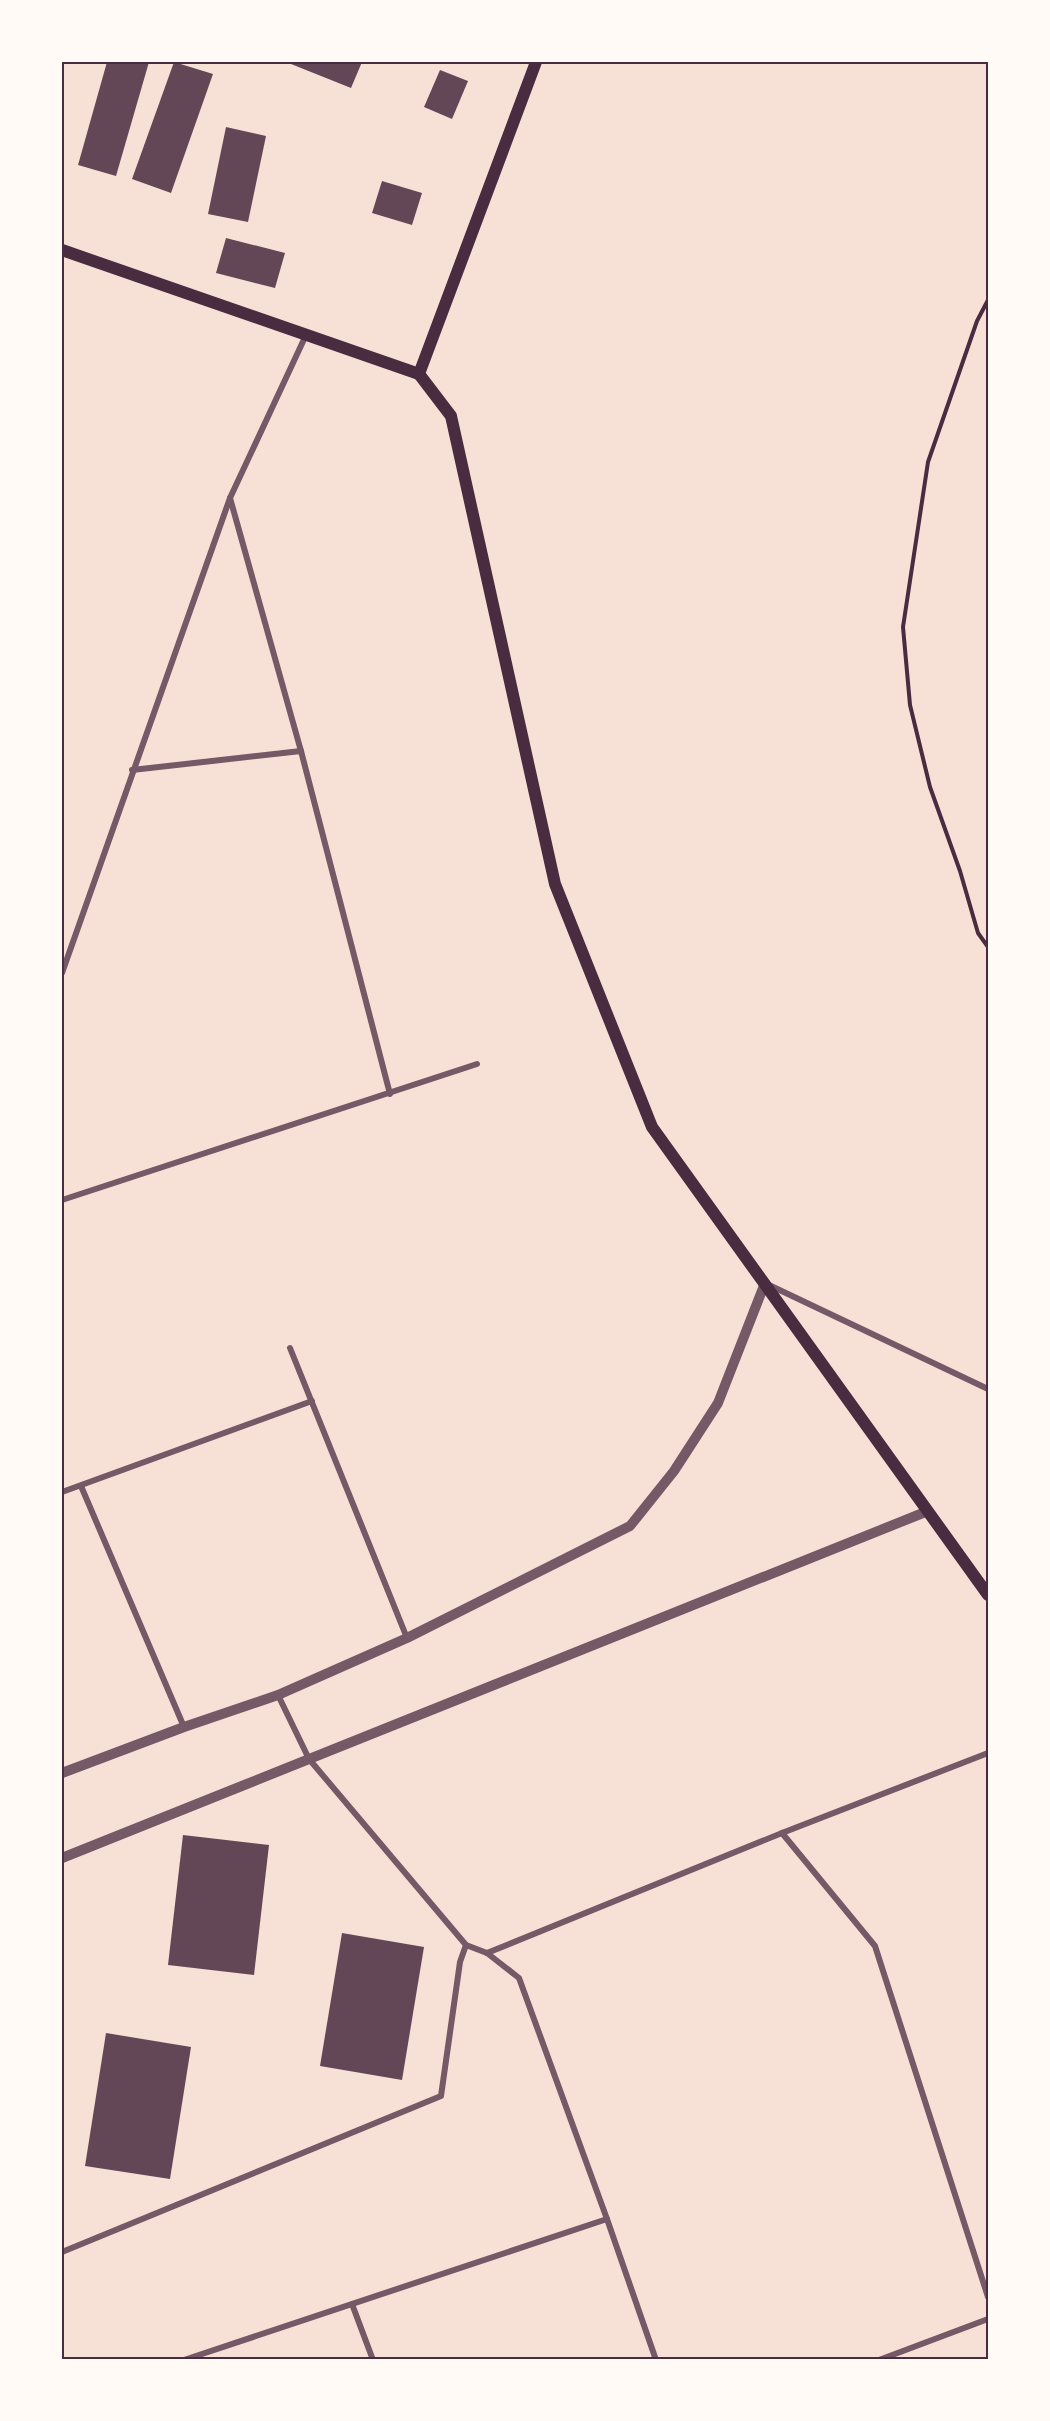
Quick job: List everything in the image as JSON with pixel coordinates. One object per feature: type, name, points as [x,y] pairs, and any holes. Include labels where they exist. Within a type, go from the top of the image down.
[{"type":"main road","points":[[419,374],[536,62]]},
{"type":"main road","points":[[62,250],[419,374],[451,416],[555,884],[652,1127],[988,1594]]},
{"type":"street","points":[[62,973],[230,498],[306,335]]},
{"type":"street","points":[[230,498],[301,751],[390,1094]]},
{"type":"street","points":[[132,770],[301,751]]},
{"type":"street","points":[[62,1200],[477,1064]]},
{"type":"street","points":[[62,1194],[70,1197]]},
{"type":"street","points":[[62,1773],[184,1727],[278,1695],[407,1638],[630,1526],[674,1471],[718,1403],[765,1283],[988,1389]]},
{"type":"street","points":[[290,1348],[407,1638]]},
{"type":"street","points":[[62,1492],[312,1401]]},
{"type":"street","points":[[81,1486],[184,1727]]},
{"type":"street","points":[[62,1857],[928,1511]]},
{"type":"street","points":[[278,1695],[309,1759],[466,1945],[487,1953],[519,1978],[656,2360]]},
{"type":"street","points":[[487,1953],[782,1833],[988,1753]]},
{"type":"street","points":[[782,1833],[875,1946],[988,2297]]},
{"type":"street","points":[[62,2252],[441,2096],[460,1962],[466,1945]]},
{"type":"street","points":[[184,2360],[607,2219]]},
{"type":"street","points":[[351,2304],[373,2360]]},
{"type":"street","points":[[879,2360],[988,2319]]},
{"type":"path","points":[[988,300],[977,321],[928,462],[903,627],[910,705],[930,787],[960,871],[978,933],[988,947]]},
{"type":"building","points":[[107,62],[149,62],[116,176],[78,165]]},
{"type":"building","points":[[174,62],[213,74],[171,193],[132,179]]},
{"type":"building","points":[[286,62],[362,62],[351,88]]},
{"type":"building","points":[[440,70],[468,81],[452,119],[424,107]]},
{"type":"building","points":[[226,127],[266,136],[248,222],[208,214]]},
{"type":"building","points":[[382,181],[422,193],[412,225],[372,213]]},
{"type":"building","points":[[226,238],[285,253],[275,288],[216,273]]},
{"type":"building","points":[[183,1835],[269,1845],[254,1975],[168,1965]]},
{"type":"building","points":[[342,1933],[424,1947],[402,2080],[320,2066]]},
{"type":"building","points":[[106,2033],[191,2047],[170,2179],[85,2166]]}]
